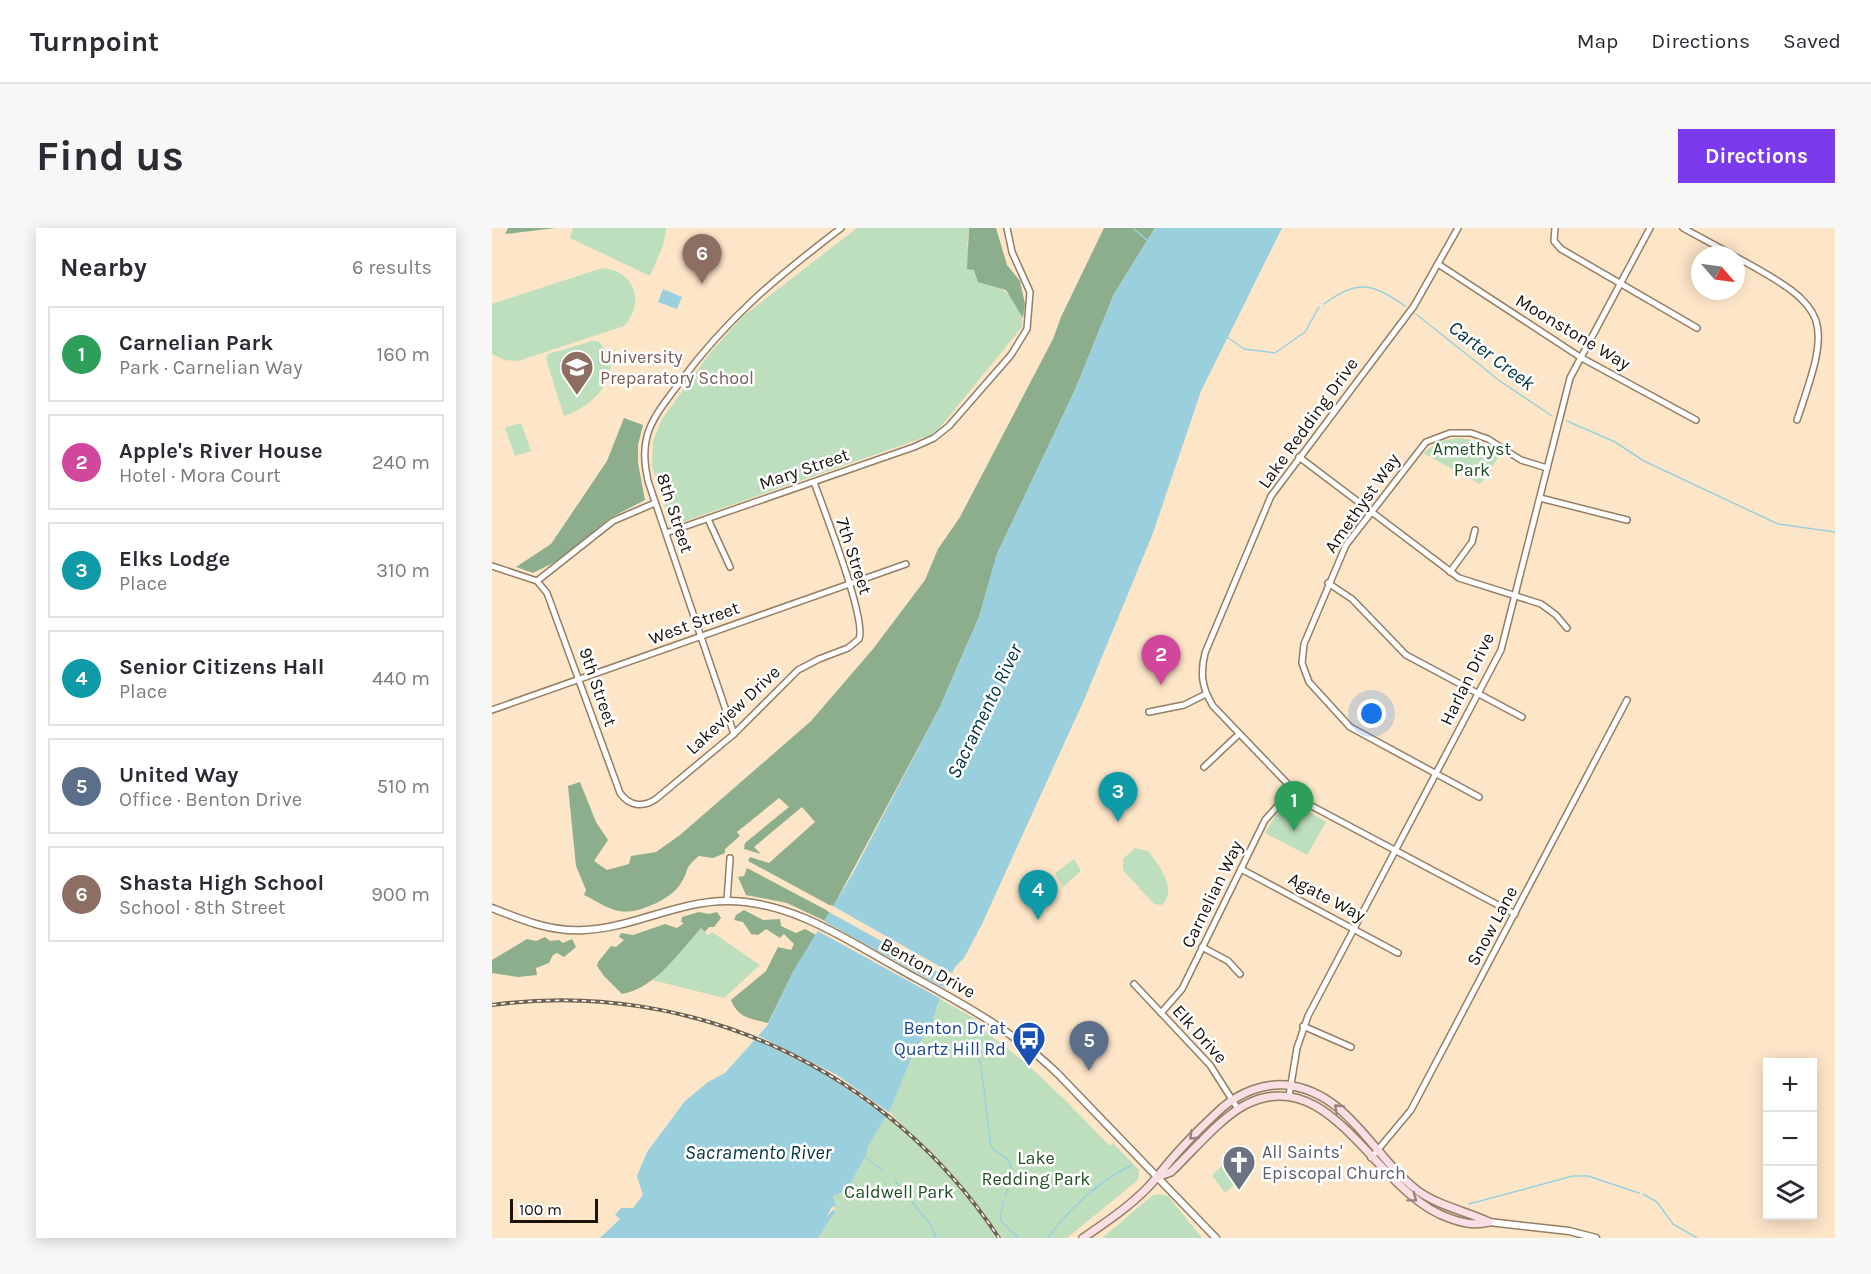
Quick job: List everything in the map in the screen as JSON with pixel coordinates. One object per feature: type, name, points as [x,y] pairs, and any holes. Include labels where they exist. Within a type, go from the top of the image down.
[{"type":"main road","points":[[1083,1238],[1157,1177],[1171,1157],[1233,1099],[1267,1086],[1290,1086],[1314,1091],[1330,1100],[1419,1191],[1444,1205],[1489,1222]]},
{"type":"main road","points":[[1157,1177],[1171,1172],[1238,1109],[1264,1097],[1288,1096],[1310,1101],[1326,1111],[1398,1186],[1426,1207],[1472,1225],[1489,1222]]},
{"type":"street","name":"8th Street","points":[[734,734],[655,502],[644,456],[647,437],[659,411],[719,331],[748,302],[842,228]]},
{"type":"street","name":"Mary Street","points":[[666,533],[927,442],[949,426],[1011,355],[1028,326],[1031,308],[1029,287],[1012,252],[1007,228]]},
{"type":"street","name":"Lake Redding Drive","points":[[1206,694],[1201,675],[1205,653],[1270,500],[1299,457],[1408,315],[1458,228]]},
{"type":"street","points":[[1555,228],[1554,241],[1561,249],[1619,285],[1697,328]]},
{"type":"street","name":"Harlan Drive","points":[[1288,1096],[1303,1026],[1503,645],[1570,378],[1650,228]]},
{"type":"street","points":[[1683,228],[1716,246]]},
{"type":"street","points":[[1745,262],[1793,289],[1814,316],[1820,346],[1797,420]]},
{"type":"street","name":"Moonstone Way","points":[[1438,264],[1580,357],[1696,420]]},
{"type":"street","name":"Amethyst Way","points":[[1479,797],[1355,731],[1309,682],[1302,663],[1304,644],[1346,545],[1419,448],[1442,435],[1457,432],[1475,434],[1521,460],[1547,468]]},
{"type":"street","points":[[1299,457],[1450,572],[1467,582],[1545,606],[1567,628]]},
{"type":"street","name":"7th Street","points":[[814,482],[861,626],[859,639]]},
{"type":"street","points":[[1540,498],[1627,520]]},
{"type":"street","points":[[492,566],[537,581],[614,521],[655,502]]},
{"type":"street","points":[[708,519],[730,567]]},
{"type":"street","points":[[1450,572],[1472,542],[1475,530]]},
{"type":"street","name":"West Street","points":[[492,710],[906,564]]},
{"type":"street","name":"9th Street","points":[[537,581],[551,600],[620,793],[630,802]]},
{"type":"street","points":[[1328,583],[1352,599],[1400,651],[1522,717]]},
{"type":"street","name":"Lakeview Drive","points":[[630,802],[641,805],[656,800],[734,734],[798,670],[848,648],[859,639]]},
{"type":"street","points":[[1149,712],[1184,705],[1206,694],[1213,706],[1310,806],[1515,914]]},
{"type":"street","name":"Snow Lane","points":[[1371,1158],[1411,1110],[1627,700]]},
{"type":"street","points":[[1204,767],[1239,734]]},
{"type":"street","name":"Carnelian Way","points":[[1161,1013],[1179,993],[1268,816],[1292,790]]},
{"type":"street","points":[[727,901],[730,858]]},
{"type":"street","name":"Agate Way","points":[[1241,869],[1398,952]]},
{"type":"street","name":"Benton Drive","points":[[492,908],[536,924],[584,930],[619,925],[685,906],[727,901],[765,904],[804,917],[965,1005],[1010,1034],[1044,1061],[1216,1238]]},
{"type":"street","points":[[1202,947],[1228,961],[1240,974]]},
{"type":"street","name":"Elk Drive","points":[[1134,984],[1203,1057],[1238,1109]]},
{"type":"street","points":[[1303,1026],[1351,1047]]},
{"type":"street","points":[[1489,1222],[1569,1231],[1596,1238]]},
{"type":"green space","points":[[508,228],[556,228],[505,234]]},
{"type":"green space","points":[[573,228],[666,228],[663,246],[650,276],[570,238]]},
{"type":"green space","points":[[857,228],[969,228],[967,244],[979,282],[1003,290],[1016,302],[1022,318],[1022,327],[938,430],[931,435],[671,526],[652,466],[653,441],[662,419],[710,353],[742,317]]},
{"type":"green space","points":[[969,228],[996,228],[1007,265],[1020,281],[1025,304],[1023,318],[1006,290],[978,282],[974,270],[967,269]]},
{"type":"green space","points":[[1104,228],[1155,228],[1114,294],[1075,390],[997,554],[979,617],[939,709],[833,907],[748,861],[750,857],[769,863],[815,822],[802,807],[754,847],[761,854],[744,849],[745,843],[789,807],[779,798],[737,832],[740,836],[725,849],[725,853],[713,858],[699,856],[694,860],[676,889],[653,905],[635,911],[619,911],[584,895],[586,890],[576,866],[568,786],[580,782],[596,822],[608,840],[594,861],[607,870],[629,864],[631,856],[656,852],[680,835],[811,721],[873,649],[925,580],[938,549],[960,517],[1053,339],[1061,317]]},
{"type":"green space","points":[[602,268],[622,275],[633,289],[634,307],[631,317],[624,326],[518,361],[505,360],[492,354],[492,304]]},
{"type":"green space","points":[[598,341],[611,356],[608,377],[604,386],[591,401],[564,416],[546,359],[548,354]]},
{"type":"green space","points":[[624,418],[643,425],[638,445],[638,463],[645,500],[610,518],[559,560],[533,573],[516,567],[551,544],[607,461]]},
{"type":"green space","points":[[521,423],[531,451],[515,456],[505,428]]},
{"type":"green space","name":"Amethyst Park","points":[[1459,438],[1477,441],[1500,455],[1480,484],[1423,453],[1440,441]]},
{"type":"green space","points":[[1289,803],[1295,803],[1326,822],[1307,855],[1265,833],[1275,816]]},
{"type":"green space","points":[[1135,848],[1148,851],[1165,877],[1168,892],[1162,905],[1154,904],[1123,870],[1123,859]]},
{"type":"green space","points":[[1074,859],[1081,871],[1063,887],[1055,873]]},
{"type":"green space","points":[[747,868],[830,912],[825,921],[787,903],[746,895],[738,877],[744,876]]},
{"type":"green space","points":[[744,910],[763,920],[780,919],[781,926],[796,933],[805,929],[816,935],[794,970],[768,1023],[741,1014],[731,1000],[766,971],[778,947],[791,950],[794,944],[784,934],[780,938],[766,929],[758,935],[751,934],[743,922],[734,920],[736,915]]},
{"type":"green space","points":[[699,912],[709,914],[717,912],[721,918],[714,927],[709,927],[705,932],[701,928],[666,968],[646,985],[622,994],[597,966],[611,946],[616,947],[624,940],[619,937],[621,933],[633,935],[665,924],[677,928],[684,923],[681,922],[682,917]]},
{"type":"green space","points":[[701,928],[708,935],[712,932],[760,965],[724,998],[652,980]]},
{"type":"green space","points":[[545,937],[550,941],[559,940],[563,943],[572,939],[576,947],[564,957],[557,953],[553,955],[549,963],[536,968],[537,975],[518,977],[492,973],[492,960],[527,939],[536,941]]},
{"type":"green space","name":"Lake Redding Park","points":[[940,999],[977,1020],[975,1025],[1029,1066],[1110,1146],[1113,1143],[1139,1170],[1138,1180],[1067,1238],[1002,1238],[951,1172],[889,1112],[912,1058],[920,1051],[923,1043],[920,1042],[926,1031],[929,1034],[935,1026],[932,1024]]},
{"type":"green space","name":"Caldwell Park","points":[[886,1116],[946,1172],[973,1204],[996,1238],[818,1238],[835,1212],[833,1196],[847,1190],[867,1153],[867,1148]]},
{"type":"green space","points":[[1222,1166],[1238,1181],[1225,1193],[1212,1175]]},
{"type":"green space","points":[[1153,1195],[1168,1196],[1202,1238],[1102,1238]]},
{"type":"water","name":"Sacramento River","points":[[1155,228],[1282,228],[1201,391],[1153,533],[1084,700],[982,924],[964,958],[955,967],[938,1004],[932,1024],[915,1050],[891,1108],[867,1148],[867,1153],[847,1190],[833,1196],[836,1206],[832,1207],[826,1217],[834,1209],[835,1212],[818,1238],[600,1238],[620,1219],[615,1215],[621,1208],[633,1208],[643,1195],[637,1176],[647,1152],[685,1101],[708,1082],[725,1073],[767,1026],[794,970],[852,875],[939,709],[979,617],[997,554],[1075,390],[1114,294]]},
{"type":"water","points":[[663,289],[682,297],[677,309],[658,302]]},
{"type":"water","points":[[1106,784],[1112,791],[1118,786],[1124,793],[1109,807],[1103,800],[1108,796],[1101,789]]},
{"type":"pier","points":[[831,905],[955,975],[952,980],[827,911]]},
{"type":"pier","points":[[822,920],[948,990],[943,1000],[816,930]]},
{"type":"pier","points":[[755,1034],[837,1075],[891,1114],[889,1118],[822,1072],[752,1038]]},
{"type":"waterway","points":[[1134,229],[1147,240]]},
{"type":"waterway","name":"Carter Creek","points":[[1324,304],[1346,291],[1364,287],[1383,292],[1405,306]]},
{"type":"waterway","name":"Carter Creek","points":[[1227,337],[1244,349],[1275,353],[1305,332],[1319,307]]},
{"type":"waterway","name":"Carter Creek","points":[[1416,314],[1500,381],[1552,416]]},
{"type":"waterway","points":[[1567,421],[1615,442],[1644,461],[1778,524],[1835,532]]},
{"type":"waterway","points":[[972,1034],[981,1066],[991,1146],[1006,1158],[1011,1167],[1012,1177],[1005,1196]]},
{"type":"waterway","points":[[865,1157],[882,1170]]},
{"type":"waterway","points":[[1048,1238],[1086,1196],[1109,1178],[1132,1165]]},
{"type":"waterway","points":[[1469,1204],[1573,1176],[1588,1176],[1639,1193]]},
{"type":"waterway","points":[[895,1181],[933,1228],[935,1238]]},
{"type":"waterway","points":[[1643,1194],[1657,1202],[1673,1224],[1697,1238]]},
{"type":"waterway","points":[[1003,1202],[1000,1220],[1018,1238]]},
{"type":"railway","points":[[492,1005],[567,1000],[640,1006],[711,1023],[779,1048],[843,1083],[901,1127],[954,1179],[999,1238]]},
{"type":"place","name":"Shasta High School","points":[[702,284]]},
{"type":"place","name":"University Preparatory School","points":[[577,396]]},
{"type":"place","name":"Apple's River House","points":[[1161,685]]},
{"type":"place","name":"Elks Lodge","points":[[1118,822]]},
{"type":"place","name":"Carnelian Park","points":[[1294,831]]},
{"type":"place","name":"Senior Citizens Hall","points":[[1038,920]]},
{"type":"place","name":"Benton Dr at Quartz Hill Rd","points":[[1029,1067]]},
{"type":"place","name":"United Way","points":[[1089,1071]]},
{"type":"place","name":"All Saints' Episcopal Church","points":[[1239,1191]]}]
